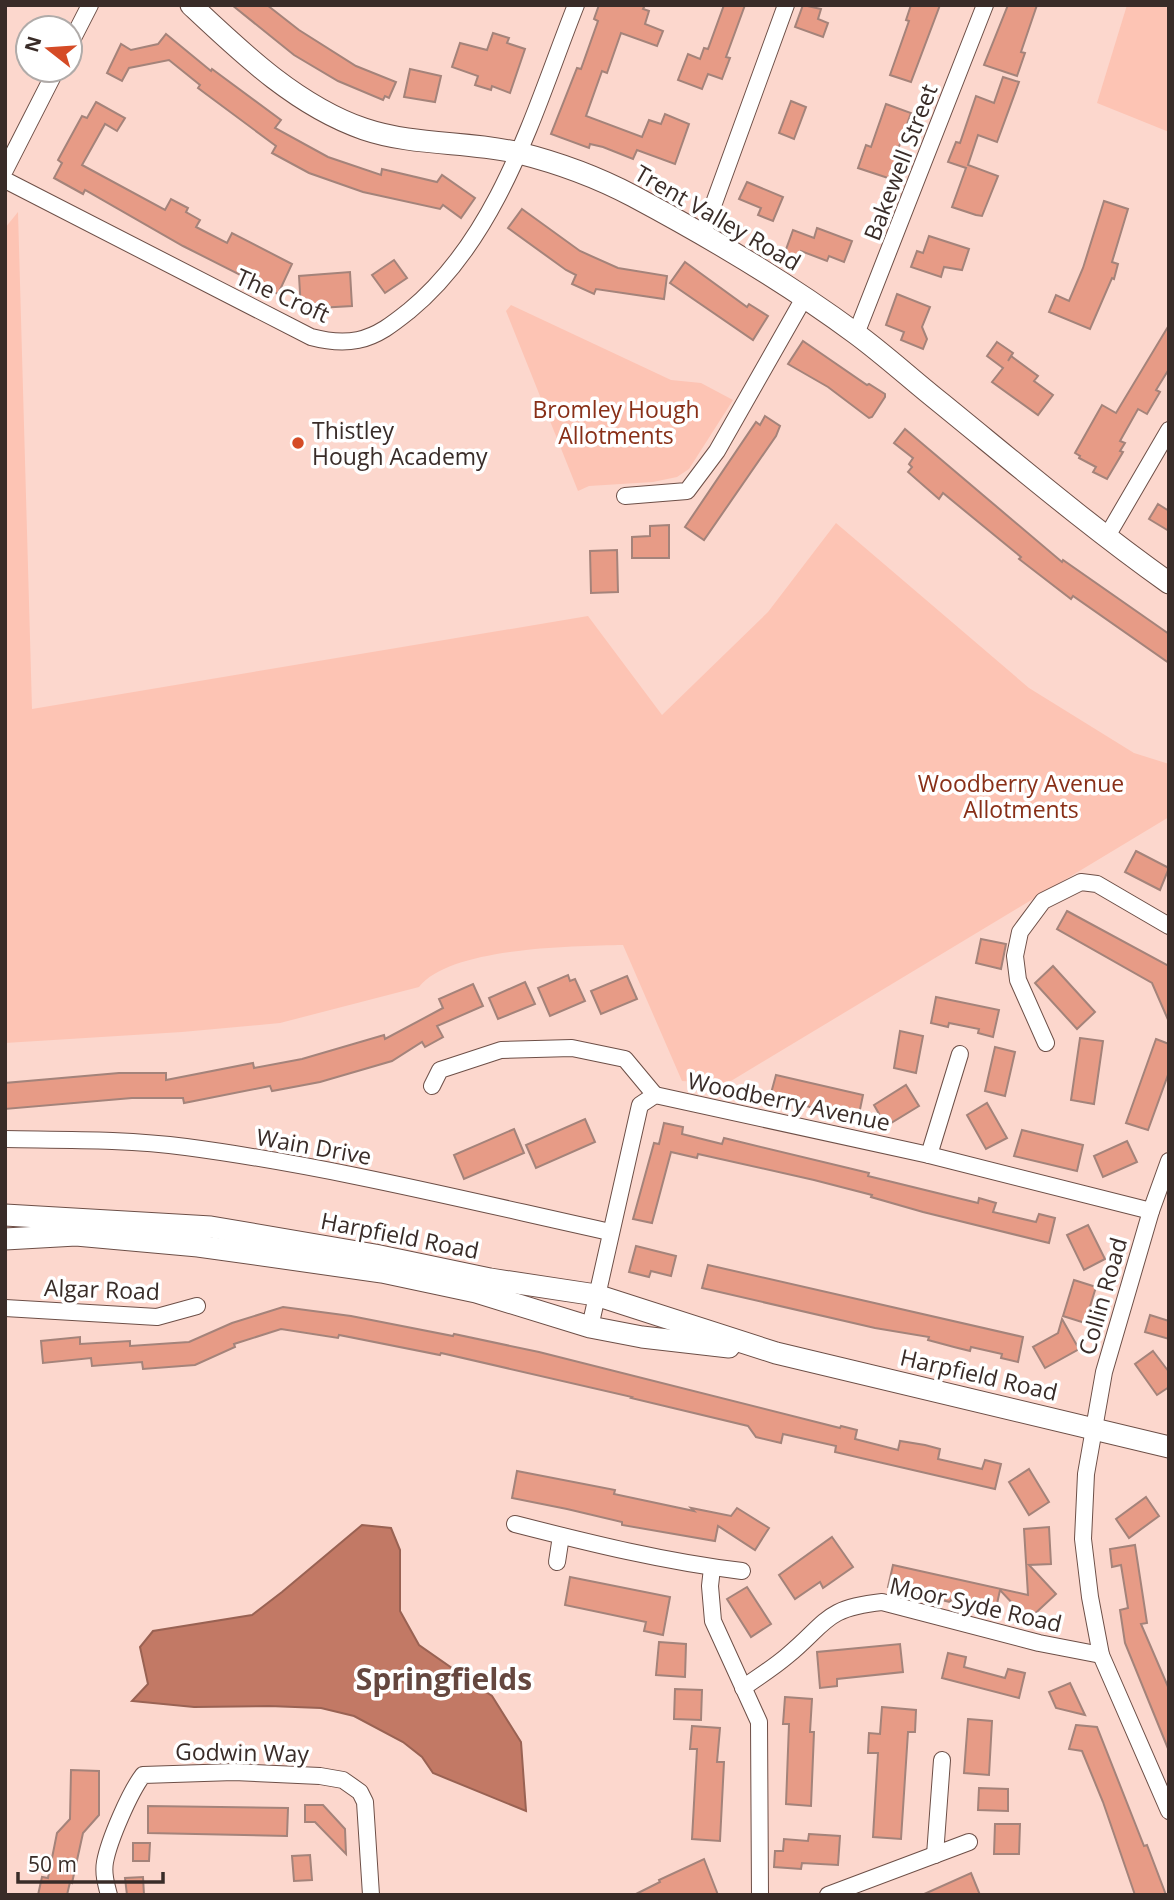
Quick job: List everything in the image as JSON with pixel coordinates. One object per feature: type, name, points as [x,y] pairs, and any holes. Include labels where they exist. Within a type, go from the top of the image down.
[{"type":"street","name":"Trent Valley Road","points":[[191,5],[287,88],[341,120],[385,135],[518,153],[588,174],[702,236],[804,298],[856,334],[1106,538],[1169,583]]},
{"type":"street","name":"The Croft","points":[[5,180],[311,337],[326,341],[358,340],[391,326],[424,299],[450,270],[482,225],[518,153],[576,5]]},
{"type":"street","points":[[702,236],[786,5]]},
{"type":"street","name":"Bakewell Street","points":[[856,334],[985,5]]},
{"type":"street","points":[[5,170],[50,84]]},
{"type":"street","points":[[625,496],[687,491],[717,451],[804,298]]},
{"type":"street","points":[[1106,538],[1169,430]]},
{"type":"street","points":[[1046,1043],[1018,980],[1015,957],[1020,932],[1043,901],[1081,882],[1097,884],[1169,926]]},
{"type":"street","points":[[432,1086],[440,1070],[501,1050],[572,1048],[625,1059],[655,1095]]},
{"type":"street","points":[[929,1156],[960,1054]]},
{"type":"street","name":"Woodberry Avenue","points":[[590,1327],[640,1105],[655,1095],[929,1156],[1151,1210]]},
{"type":"street","name":"Wain Drive","points":[[5,1139],[184,1147],[330,1170],[610,1232]]},
{"type":"street","name":"Collin Road","points":[[1169,1161],[1151,1210],[1104,1372],[1086,1474],[1083,1539],[1101,1655],[1169,1811]]},
{"type":"street","name":"Harpfield Road","points":[[5,1215],[211,1227],[375,1255],[490,1279],[596,1295],[776,1353],[1169,1447]]},
{"type":"street","name":"Harpfield Road","points":[[5,1239],[76,1236],[198,1245],[382,1272],[476,1292],[590,1327],[642,1337],[776,1353]]},
{"type":"street","name":"Algar Road","points":[[5,1308],[157,1317],[197,1306]]},
{"type":"street","points":[[515,1524],[712,1568],[742,1571]]},
{"type":"street","points":[[557,1562],[561,1536]]},
{"type":"street","points":[[712,1568],[710,1586],[713,1621],[758,1722],[760,1895]]},
{"type":"street","name":"Moor Syde Road","points":[[743,1688],[788,1656],[828,1616],[856,1605],[882,1602],[1039,1643],[1101,1655]]},
{"type":"street","points":[[934,1855],[942,1760]]},
{"type":"street","name":"Godwin Way","points":[[109,1895],[105,1880],[105,1862],[134,1786],[143,1774],[234,1772],[320,1776],[344,1780],[353,1785],[365,1802],[371,1895]]},
{"type":"street","points":[[828,1895],[969,1842]]},
{"type":"green space","points":[[1127,5],[1169,5],[1169,132],[1097,103]]},
{"type":"green space","name":"Woodberry Avenue Allotments","points":[[18,212],[32,709],[588,616],[662,715],[768,612],[836,523],[1029,688],[1134,753],[1169,764],[1169,817],[726,1084],[682,1081],[623,945],[546,948],[485,956],[435,974],[419,987],[280,1023],[5,1043],[5,228]]},
{"type":"green space","name":"Bromley Hough Allotments","points":[[511,305],[671,380],[701,383],[733,400],[689,469],[677,477],[653,482],[589,486],[578,491],[506,311]]},
{"type":"shaded area","points":[[362,1525],[391,1528],[400,1550],[400,1611],[419,1645],[492,1696],[521,1742],[526,1811],[433,1773],[422,1757],[403,1742],[354,1716],[321,1708],[194,1707],[132,1701],[148,1684],[140,1647],[153,1631],[252,1615]]},
{"type":"building","points":[[232,5],[267,5],[299,30],[356,66],[396,82],[389,98],[385,96],[383,100],[338,81],[294,55]]},
{"type":"building","points":[[599,5],[645,5],[643,9],[649,11],[645,24],[663,31],[657,46],[621,33],[607,73],[602,71],[586,116],[642,137],[649,120],[661,124],[665,114],[689,124],[675,164],[637,150],[633,159],[603,147],[590,144],[589,148],[551,134],[577,68],[581,69],[598,21],[594,19]]},
{"type":"building","points":[[724,5],[745,5],[726,57],[730,58],[722,79],[708,74],[702,89],[678,80],[688,54],[700,59],[704,48],[708,49]]},
{"type":"building","points":[[803,5],[821,9],[818,19],[828,23],[823,37],[795,27]]},
{"type":"building","points":[[911,5],[940,5],[911,82],[890,75],[909,21],[906,20]]},
{"type":"building","points":[[1008,5],[1037,5],[1021,52],[1025,53],[1017,76],[984,65]]},
{"type":"building","points":[[493,33],[509,38],[507,43],[525,49],[510,93],[492,86],[491,90],[475,85],[478,76],[452,67],[460,43],[487,50]]},
{"type":"building","points":[[166,34],[211,71],[212,69],[281,120],[275,128],[328,157],[381,175],[382,169],[437,182],[442,175],[475,198],[461,218],[443,205],[440,209],[363,192],[309,173],[272,153],[276,146],[198,88],[200,85],[169,60],[129,68],[122,81],[107,73],[121,44],[131,50],[158,44]]},
{"type":"building","points":[[410,69],[441,76],[435,102],[404,97]]},
{"type":"building","points":[[1003,77],[1019,82],[997,142],[978,135],[968,165],[998,176],[982,216],[976,215],[952,207],[966,168],[948,162],[956,142],[960,143],[976,96],[994,103]]},
{"type":"building","points":[[791,101],[806,107],[794,139],[779,133]]},
{"type":"building","points":[[96,102],[125,118],[117,131],[105,124],[82,165],[165,210],[171,199],[188,208],[186,212],[200,220],[196,227],[227,243],[232,233],[292,264],[278,294],[183,246],[85,190],[83,194],[54,178],[62,163],[58,160],[82,116],[87,118]]},
{"type":"building","points":[[886,104],[911,113],[896,155],[899,157],[891,179],[858,168],[866,145],[871,147]]},
{"type":"building","points":[[747,182],[783,197],[773,221],[758,215],[761,208],[739,199]]},
{"type":"building","points":[[1104,201],[1128,209],[1112,262],[1118,264],[1114,279],[1112,278],[1090,329],[1049,312],[1056,295],[1069,301],[1083,268]]},
{"type":"building","points":[[522,209],[580,251],[618,268],[667,276],[664,299],[596,289],[594,294],[572,284],[576,275],[508,228]]},
{"type":"building","points":[[817,228],[852,241],[844,262],[829,256],[827,261],[801,251],[798,260],[784,255],[793,230],[814,238]]},
{"type":"building","points":[[929,236],[969,249],[962,270],[944,267],[941,277],[911,267],[917,251],[923,253]]},
{"type":"building","points":[[394,260],[407,278],[385,293],[372,275]]},
{"type":"building","points":[[685,262],[747,307],[749,304],[768,316],[753,340],[670,283]]},
{"type":"building","points":[[350,272],[352,306],[301,309],[299,276]]},
{"type":"building","points":[[897,294],[930,307],[922,327],[927,339],[923,349],[901,340],[904,332],[886,325]]},
{"type":"building","points":[[1169,325],[1169,369],[1156,390],[1160,392],[1147,414],[1138,409],[1120,441],[1125,443],[1120,451],[1123,452],[1107,479],[1093,472],[1096,467],[1075,453],[1102,405],[1116,413]]},
{"type":"building","points":[[803,341],[867,385],[885,394],[872,417],[869,418],[828,387],[788,364]]},
{"type":"building","points":[[997,342],[1038,376],[1034,381],[1053,395],[1038,415],[992,382],[1003,368],[987,356]]},
{"type":"building","points":[[765,416],[780,426],[776,436],[704,540],[685,527],[756,422],[760,425]]},
{"type":"building","points":[[905,429],[1062,562],[1063,560],[1169,634],[1169,663],[1073,596],[1071,599],[1019,559],[1021,557],[943,493],[939,499],[908,472],[913,458],[894,443]]},
{"type":"building","points":[[1158,504],[1169,511],[1169,531],[1149,519]]},
{"type":"building","points":[[669,525],[669,558],[632,558],[632,537],[650,536],[650,526]]},
{"type":"building","points":[[617,550],[618,592],[591,593],[590,551]]},
{"type":"building","points":[[1136,851],[1169,868],[1160,890],[1125,872]]},
{"type":"building","points":[[1067,911],[1169,966],[1169,1022],[1152,983],[1057,929]]},
{"type":"building","points":[[981,939],[1006,944],[1001,969],[976,963]]},
{"type":"building","points":[[1053,966],[1095,1012],[1077,1029],[1035,983]]},
{"type":"building","points":[[568,975],[570,981],[575,979],[585,1001],[550,1016],[538,988]]},
{"type":"building","points":[[627,976],[637,999],[601,1014],[591,991]]},
{"type":"building","points":[[525,982],[535,1004],[498,1019],[489,998]]},
{"type":"building","points":[[473,984],[483,1006],[437,1026],[443,1037],[425,1047],[422,1042],[392,1061],[320,1082],[272,1091],[270,1086],[184,1103],[183,1098],[132,1098],[5,1109],[5,1083],[119,1073],[166,1073],[166,1080],[253,1063],[254,1068],[302,1059],[384,1035],[385,1039],[443,1008],[439,999]]},
{"type":"building","points":[[936,997],[999,1010],[993,1037],[978,1033],[979,1029],[949,1023],[948,1027],[931,1023]]},
{"type":"building","points":[[900,1031],[923,1036],[916,1073],[894,1068]]},
{"type":"building","points":[[1080,1038],[1103,1041],[1094,1104],[1071,1100]]},
{"type":"building","points":[[1156,1039],[1169,1044],[1169,1072],[1148,1130],[1126,1123]]},
{"type":"building","points":[[995,1047],[1015,1052],[1005,1096],[985,1091]]},
{"type":"building","points":[[776,1075],[863,1095],[858,1119],[770,1097]]},
{"type":"building","points":[[906,1085],[919,1106],[886,1126],[874,1105]]},
{"type":"building","points":[[987,1103],[1007,1138],[986,1149],[967,1115]]},
{"type":"building","points":[[585,1119],[595,1142],[536,1168],[526,1145]]},
{"type":"building","points":[[664,1123],[683,1127],[682,1134],[722,1144],[724,1138],[978,1203],[979,1198],[996,1203],[993,1212],[1036,1222],[1039,1214],[1055,1218],[1049,1243],[923,1212],[814,1180],[698,1154],[697,1158],[671,1152],[652,1223],[633,1219],[654,1143],[659,1144]]},
{"type":"building","points":[[514,1129],[524,1153],[464,1179],[454,1155]]},
{"type":"building","points":[[1022,1130],[1083,1145],[1077,1171],[1014,1156]]},
{"type":"building","points":[[1127,1141],[1137,1162],[1103,1177],[1094,1156]]},
{"type":"building","points":[[1088,1225],[1105,1259],[1084,1270],[1067,1235]]},
{"type":"building","points":[[636,1246],[676,1256],[671,1276],[651,1271],[649,1277],[629,1272]]},
{"type":"building","points":[[708,1265],[1023,1337],[1018,1362],[1001,1358],[1002,1354],[971,1347],[970,1351],[928,1340],[929,1337],[875,1328],[702,1288]]},
{"type":"building","points":[[1074,1280],[1096,1287],[1085,1323],[1063,1316]]},
{"type":"building","points":[[283,1307],[351,1316],[453,1336],[454,1334],[539,1352],[840,1428],[841,1426],[857,1430],[855,1439],[898,1450],[900,1441],[940,1449],[938,1459],[982,1469],[985,1460],[1001,1464],[995,1489],[835,1452],[836,1446],[783,1434],[781,1443],[756,1437],[748,1426],[632,1397],[441,1353],[440,1355],[339,1335],[338,1338],[281,1329],[234,1344],[235,1347],[195,1365],[143,1369],[142,1362],[92,1366],[91,1358],[43,1363],[41,1341],[80,1337],[80,1344],[130,1341],[130,1346],[189,1342],[232,1323]]},
{"type":"building","points":[[1150,1315],[1169,1321],[1169,1339],[1145,1332]]},
{"type":"building","points":[[1062,1319],[1079,1349],[1045,1368],[1033,1347],[1058,1333]]},
{"type":"building","points":[[1153,1351],[1169,1372],[1169,1387],[1157,1395],[1135,1364]]},
{"type":"building","points":[[1029,1469],[1049,1502],[1029,1515],[1009,1482]]},
{"type":"building","points":[[517,1471],[615,1490],[614,1494],[694,1511],[691,1508],[731,1516],[737,1508],[769,1528],[755,1550],[718,1526],[715,1541],[622,1525],[622,1522],[512,1498]]},
{"type":"building","points":[[1146,1497],[1159,1516],[1129,1538],[1116,1519]]},
{"type":"building","points":[[1049,1527],[1051,1564],[1029,1565],[1056,1594],[1028,1620],[1000,1590],[995,1613],[979,1609],[980,1606],[951,1600],[950,1602],[888,1587],[893,1565],[1028,1595],[1024,1529]]},
{"type":"building","points":[[832,1537],[853,1567],[823,1588],[820,1582],[795,1599],[779,1575]]},
{"type":"building","points":[[1135,1545],[1147,1623],[1141,1624],[1169,1689],[1169,1751],[1125,1643],[1120,1610],[1128,1608],[1121,1565],[1112,1567],[1110,1549]]},
{"type":"building","points":[[570,1577],[670,1597],[663,1635],[644,1631],[646,1622],[565,1605]]},
{"type":"building","points":[[747,1587],[771,1624],[751,1637],[727,1599]]},
{"type":"building","points":[[659,1642],[686,1644],[685,1677],[656,1675]]},
{"type":"building","points":[[900,1644],[903,1672],[837,1679],[837,1686],[820,1688],[817,1652]]},
{"type":"building","points":[[948,1653],[966,1657],[964,1667],[1005,1678],[1008,1669],[1025,1673],[1019,1698],[942,1678]]},
{"type":"building","points":[[1070,1683],[1085,1715],[1056,1708],[1049,1692]]},
{"type":"building","points":[[675,1689],[702,1690],[701,1720],[674,1719]]},
{"type":"building","points":[[785,1697],[812,1699],[810,1732],[814,1732],[811,1806],[786,1804],[789,1724],[783,1724]]},
{"type":"building","points":[[882,1707],[916,1710],[915,1732],[908,1732],[901,1839],[873,1837],[878,1753],[868,1753],[869,1733],[880,1734]]},
{"type":"building","points":[[968,1719],[992,1721],[989,1775],[964,1773]]},
{"type":"building","points":[[1076,1725],[1097,1727],[1166,1895],[1135,1895],[1082,1751],[1069,1749]]},
{"type":"building","points":[[692,1726],[720,1728],[717,1762],[724,1762],[720,1841],[692,1839],[697,1749],[690,1749]]},
{"type":"building","points":[[71,1770],[99,1771],[99,1815],[83,1833],[67,1895],[38,1895],[42,1877],[48,1878],[57,1833],[70,1819]]},
{"type":"building","points":[[979,1788],[1008,1789],[1008,1811],[978,1810]]},
{"type":"building","points":[[305,1805],[323,1805],[345,1829],[346,1854],[315,1822],[305,1822]]},
{"type":"building","points":[[148,1806],[288,1808],[287,1836],[148,1833]]},
{"type":"building","points":[[995,1824],[1020,1824],[1019,1854],[994,1854]]},
{"type":"building","points":[[809,1834],[840,1836],[838,1865],[802,1863],[801,1869],[774,1867],[775,1851],[783,1851],[784,1839],[808,1841]]},
{"type":"building","points":[[133,1843],[150,1843],[149,1861],[133,1861]]},
{"type":"building","points":[[310,1855],[312,1880],[294,1881],[292,1856]]},
{"type":"building","points":[[704,1859],[718,1895],[634,1895],[660,1882],[659,1880]]},
{"type":"building","points":[[971,1873],[980,1895],[922,1895]]},
{"type":"building","points":[[143,1877],[144,1895],[127,1895],[125,1878]]},
{"type":"place","name":"Thistley Hough Academy","points":[[298,443]]},
{"type":"district","name":"Springfields","points":[[444,1678]]}]
